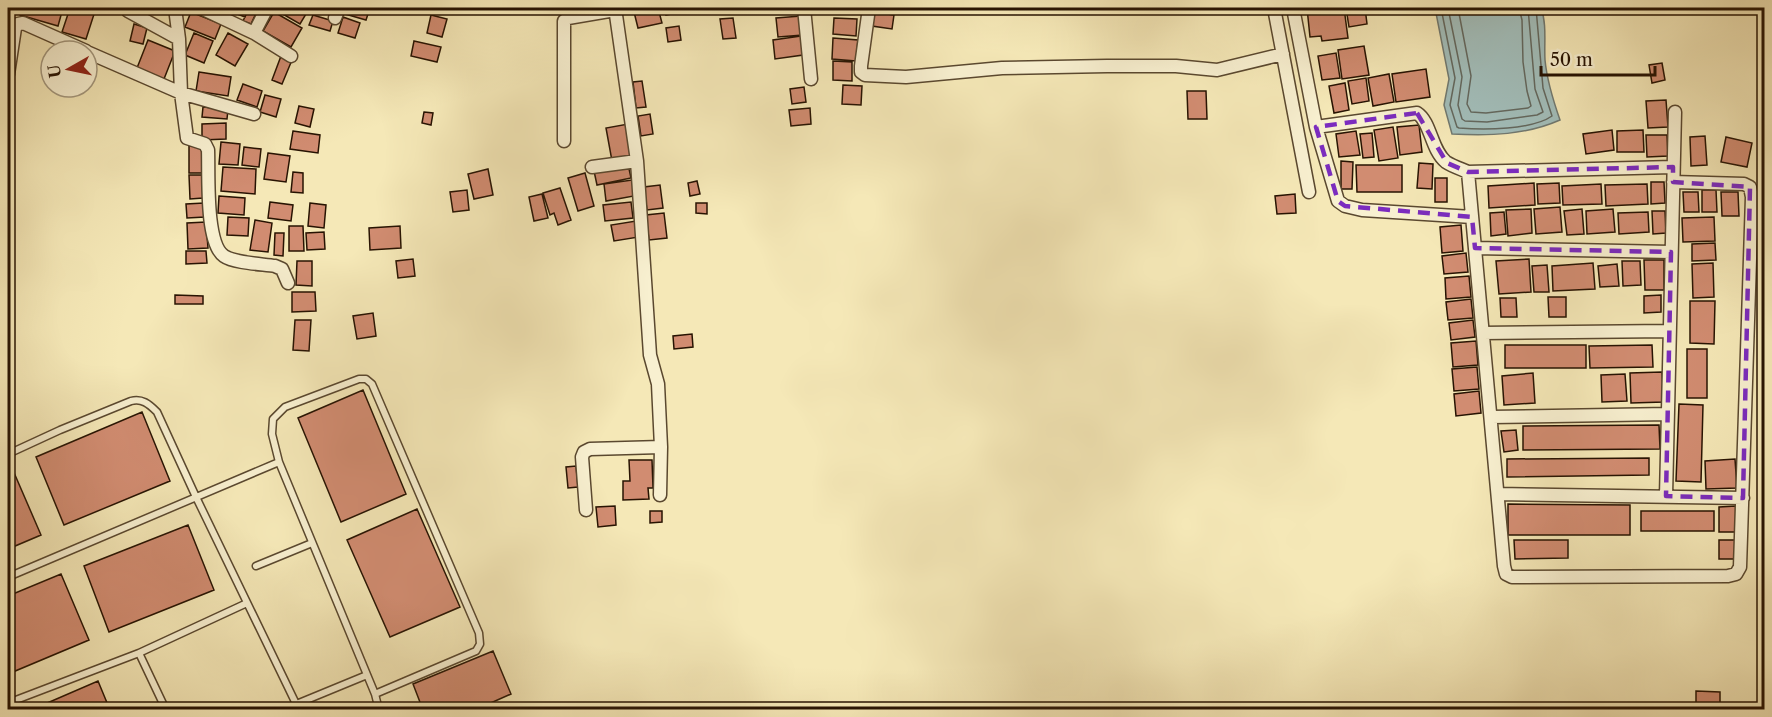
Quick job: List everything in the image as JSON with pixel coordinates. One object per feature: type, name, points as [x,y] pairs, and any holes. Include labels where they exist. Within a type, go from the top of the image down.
[{"type":"street","points":[[175,8],[187,138],[205,144],[208,150],[210,221],[217,246],[222,255],[229,259],[282,269],[288,283]]},
{"type":"street","points":[[201,8],[254,33],[291,56]]},
{"type":"street","points":[[254,33],[267,8]]},
{"type":"street","points":[[804,8],[811,79]]},
{"type":"street","points":[[869,8],[861,66],[861,72],[865,75],[906,77],[1002,68],[1095,66],[1176,66],[1217,70],[1283,54]]},
{"type":"street","points":[[1274,8],[1309,192]]},
{"type":"street","points":[[1293,8],[1316,127],[1338,201],[1345,206],[1362,210],[1472,217]]},
{"type":"street","points":[[564,141],[564,21],[568,18],[615,9],[637,161],[650,355],[658,384],[661,447],[660,495]]},
{"type":"street","points":[[128,11],[179,39]]},
{"type":"street","points":[[8,74],[15,28],[18,24],[58,39]]},
{"type":"street","points":[[99,57],[182,93],[254,114]]},
{"type":"street","points":[[1666,496],[1675,112]]},
{"type":"street","points":[[1316,127],[1417,113],[1423,118],[1437,151],[1447,163],[1468,172],[1673,167]]},
{"type":"street","points":[[592,167],[637,161]]},
{"type":"street","points":[[1468,172],[1504,566],[1506,574],[1512,577],[1728,576],[1736,574],[1740,567],[1752,197],[1750,187],[1744,184],[1673,182]]},
{"type":"street","points":[[1475,248],[1671,252]]},
{"type":"street","points":[[1483,333],[1669,331]]},
{"type":"street","points":[[1491,417],[1668,414]]},
{"type":"street","points":[[586,510],[582,457],[584,452],[590,449],[661,447]]},
{"type":"street","points":[[1498,494],[1743,498]]},
{"type":"lane","points":[[375,694],[476,651],[480,644],[479,633],[372,384],[366,379],[359,378],[285,407],[273,419],[272,434],[279,462],[375,694],[379,710]]},
{"type":"lane","points":[[8,454],[131,401],[146,402],[157,412],[297,707]]},
{"type":"lane","points":[[8,577],[279,462]]},
{"type":"lane","points":[[256,566],[312,543]]},
{"type":"lane","points":[[8,703],[139,653],[247,603]]},
{"type":"lane","points":[[139,653],[166,710]]},
{"type":"lane","points":[[282,710],[297,707],[367,675]]},
{"type":"highlighted area","points":[[1417,113],[1447,163],[1468,172],[1673,167],[1673,182],[1750,187],[1743,498],[1666,496],[1671,252],[1475,248],[1472,217],[1345,206],[1338,201],[1316,127]]},
{"type":"water","points":[[1435,8],[1541,8],[1545,27],[1547,75],[1560,120],[1521,132],[1480,135],[1452,134],[1444,105],[1449,79]]},
{"type":"building","points":[[22,8],[63,8],[58,26],[20,15]]},
{"type":"building","points":[[70,8],[96,8],[86,39],[62,32]]},
{"type":"building","points":[[140,8],[160,8],[161,12],[141,15]]},
{"type":"building","points":[[222,8],[249,8],[245,17]]},
{"type":"building","points":[[249,8],[263,8],[261,13],[257,11],[251,24],[243,21]]},
{"type":"building","points":[[275,8],[296,8],[306,14],[300,24]]},
{"type":"building","points":[[347,8],[370,8],[366,20],[345,14]]},
{"type":"building","points":[[633,8],[658,8],[662,23],[638,28]]},
{"type":"building","points":[[665,8],[701,8],[666,15]]},
{"type":"building","points":[[1307,8],[1344,8],[1348,38],[1322,41],[1321,36],[1310,37]]},
{"type":"building","points":[[1346,8],[1365,8],[1367,24],[1349,27]]},
{"type":"building","points":[[191,12],[221,24],[215,39],[185,27]]},
{"type":"building","points":[[274,12],[302,28],[291,47],[263,31]]},
{"type":"building","points":[[874,12],[894,15],[892,29],[872,26]]},
{"type":"building","points":[[313,15],[333,21],[330,31],[309,25]]},
{"type":"building","points":[[431,15],[447,19],[442,37],[427,33]]},
{"type":"building","points":[[801,16],[803,35],[778,37],[776,18]]},
{"type":"building","points":[[343,17],[360,23],[355,38],[338,33]]},
{"type":"building","points":[[733,18],[736,38],[723,39],[720,19]]},
{"type":"building","points":[[834,18],[857,19],[856,36],[833,34]]},
{"type":"building","points":[[134,24],[147,28],[143,44],[130,41]]},
{"type":"building","points":[[679,26],[681,40],[668,42],[666,28]]},
{"type":"building","points":[[194,33],[213,41],[204,63],[185,55]]},
{"type":"building","points":[[228,33],[248,44],[235,66],[216,55]]},
{"type":"building","points":[[801,36],[803,55],[775,59],[773,40]]},
{"type":"building","points":[[833,38],[858,40],[856,61],[832,59]]},
{"type":"building","points":[[148,40],[175,51],[164,79],[137,68]]},
{"type":"building","points":[[414,41],[441,47],[437,62],[411,56]]},
{"type":"building","points":[[1364,46],[1369,75],[1342,79],[1338,50]]},
{"type":"building","points":[[1336,53],[1340,78],[1322,80],[1318,56]]},
{"type":"building","points":[[281,56],[292,60],[282,84],[272,80]]},
{"type":"building","points":[[833,61],[852,62],[852,81],[833,80]]},
{"type":"building","points":[[1662,63],[1665,80],[1652,83],[1649,65]]},
{"type":"building","points":[[1426,69],[1430,97],[1396,102],[1392,74]]},
{"type":"building","points":[[199,72],[231,77],[228,96],[196,91]]},
{"type":"building","points":[[1389,74],[1394,102],[1373,106],[1368,78]]},
{"type":"building","points":[[1366,78],[1369,101],[1352,104],[1348,81]]},
{"type":"building","points":[[642,81],[646,107],[636,108],[633,82]]},
{"type":"building","points":[[1345,83],[1349,110],[1334,113],[1329,86]]},
{"type":"building","points":[[243,84],[262,91],[257,107],[237,100]]},
{"type":"building","points":[[843,85],[862,86],[861,105],[842,104]]},
{"type":"building","points":[[804,87],[806,102],[792,104],[790,89]]},
{"type":"building","points":[[1187,91],[1206,91],[1207,119],[1188,119]]},
{"type":"building","points":[[265,95],[281,99],[276,117],[260,112]]},
{"type":"building","points":[[1666,100],[1668,127],[1648,128],[1646,101]]},
{"type":"building","points":[[299,106],[314,109],[310,127],[295,123]]},
{"type":"building","points":[[203,107],[228,109],[227,119],[202,117]]},
{"type":"building","points":[[810,108],[811,124],[791,126],[789,110]]},
{"type":"building","points":[[424,112],[433,113],[431,125],[422,123]]},
{"type":"building","points":[[650,114],[653,134],[641,136],[638,116]]},
{"type":"building","points":[[226,123],[226,139],[202,140],[202,124]]},
{"type":"building","points":[[628,124],[634,157],[612,161],[606,128]]},
{"type":"building","points":[[1419,125],[1422,152],[1400,155],[1397,127]]},
{"type":"building","points":[[1393,127],[1398,158],[1379,161],[1374,130]]},
{"type":"building","points":[[1612,130],[1614,150],[1586,154],[1583,134]]},
{"type":"building","points":[[1643,130],[1644,152],[1617,152],[1617,131]]},
{"type":"building","points":[[293,131],[320,135],[318,153],[290,149]]},
{"type":"building","points":[[1356,131],[1360,155],[1339,157],[1336,134]]},
{"type":"building","points":[[1372,133],[1374,157],[1363,158],[1360,134]]},
{"type":"building","points":[[1646,135],[1667,135],[1668,156],[1647,157]]},
{"type":"building","points":[[1705,136],[1707,165],[1691,166],[1690,137]]},
{"type":"building","points":[[1726,137],[1752,143],[1747,167],[1721,162]]},
{"type":"building","points":[[221,142],[240,144],[238,165],[219,164]]},
{"type":"building","points":[[189,146],[203,146],[203,173],[189,173]]},
{"type":"building","points":[[244,147],[261,149],[259,167],[242,165]]},
{"type":"building","points":[[268,153],[290,156],[286,182],[264,179]]},
{"type":"building","points":[[1341,161],[1353,162],[1352,189],[1341,189]]},
{"type":"building","points":[[1419,163],[1433,164],[1432,189],[1417,188]]},
{"type":"building","points":[[628,164],[631,178],[597,185],[594,171]]},
{"type":"building","points":[[1356,165],[1402,165],[1402,192],[1357,192]]},
{"type":"building","points":[[223,167],[256,169],[255,194],[221,191]]},
{"type":"building","points":[[488,169],[493,195],[474,199],[468,174]]},
{"type":"building","points":[[293,172],[303,173],[303,193],[291,192]]},
{"type":"building","points":[[585,173],[594,206],[578,211],[568,178]]},
{"type":"building","points":[[189,175],[203,175],[203,198],[190,199]]},
{"type":"building","points":[[1435,178],[1447,178],[1447,202],[1435,202]]},
{"type":"building","points":[[632,180],[634,196],[606,201],[604,184]]},
{"type":"building","points":[[697,181],[700,194],[690,196],[688,183]]},
{"type":"building","points":[[1651,182],[1664,182],[1665,203],[1651,204]]},
{"type":"building","points":[[1534,183],[1535,205],[1489,208],[1488,186]]},
{"type":"building","points":[[1559,183],[1560,203],[1538,204],[1537,184]]},
{"type":"building","points":[[1601,184],[1602,204],[1563,205],[1562,186]]},
{"type":"building","points":[[1647,184],[1648,204],[1606,206],[1605,185]]},
{"type":"building","points":[[660,185],[663,208],[647,210],[644,187]]},
{"type":"building","points":[[560,188],[571,220],[558,225],[554,213],[550,215],[543,193]]},
{"type":"building","points":[[467,190],[469,210],[453,212],[450,192]]},
{"type":"building","points":[[1702,190],[1716,190],[1717,212],[1702,212]]},
{"type":"building","points":[[1683,192],[1698,192],[1699,212],[1684,212]]},
{"type":"building","points":[[1721,192],[1738,192],[1739,216],[1722,216]]},
{"type":"building","points":[[542,194],[548,218],[534,221],[529,197]]},
{"type":"building","points":[[1295,194],[1296,213],[1277,214],[1275,196]]},
{"type":"building","points":[[219,196],[245,198],[244,215],[218,213]]},
{"type":"building","points":[[270,202],[293,205],[291,221],[268,218]]},
{"type":"building","points":[[631,202],[633,218],[605,221],[603,205]]},
{"type":"building","points":[[204,203],[205,217],[187,218],[186,204]]},
{"type":"building","points":[[310,203],[326,205],[324,228],[308,226]]},
{"type":"building","points":[[696,203],[707,203],[707,214],[696,213]]},
{"type":"building","points":[[1560,207],[1562,232],[1536,234],[1534,209]]},
{"type":"building","points":[[1531,209],[1532,233],[1508,236],[1506,210]]},
{"type":"building","points":[[1582,209],[1584,234],[1567,235],[1564,211]]},
{"type":"building","points":[[1613,209],[1615,232],[1587,234],[1586,211]]},
{"type":"building","points":[[1652,211],[1665,211],[1666,233],[1653,234]]},
{"type":"building","points":[[1504,212],[1506,234],[1491,236],[1490,213]]},
{"type":"building","points":[[1648,212],[1649,232],[1619,234],[1618,213]]},
{"type":"building","points":[[664,213],[667,238],[649,240],[646,215]]},
{"type":"building","points":[[228,217],[249,218],[248,236],[227,235]]},
{"type":"building","points":[[1714,217],[1715,241],[1683,242],[1682,218]]},
{"type":"building","points":[[255,220],[272,223],[268,252],[250,250]]},
{"type":"building","points":[[636,221],[639,237],[614,241],[611,225]]},
{"type":"building","points":[[206,222],[208,248],[188,249],[187,223]]},
{"type":"building","points":[[1461,225],[1463,251],[1442,253],[1440,227]]},
{"type":"building","points":[[289,226],[303,226],[304,251],[289,251]]},
{"type":"building","points":[[400,226],[401,248],[370,250],[369,228]]},
{"type":"building","points":[[324,232],[325,249],[307,250],[306,233]]},
{"type":"building","points":[[275,233],[284,233],[283,256],[274,255]]},
{"type":"building","points":[[1715,243],[1716,260],[1692,261],[1692,244]]},
{"type":"building","points":[[186,251],[206,251],[207,263],[186,264]]},
{"type":"building","points":[[1466,253],[1468,272],[1444,274],[1442,256]]},
{"type":"building","points":[[413,259],[415,276],[398,278],[396,261]]},
{"type":"building","points":[[1529,259],[1531,292],[1499,294],[1496,261]]},
{"type":"building","points":[[1644,260],[1664,260],[1664,290],[1645,290]]},
{"type":"building","points":[[297,261],[312,261],[312,286],[296,285]]},
{"type":"building","points":[[1622,261],[1640,261],[1641,285],[1623,286]]},
{"type":"building","points":[[1593,263],[1595,289],[1553,291],[1552,266]]},
{"type":"building","points":[[1713,263],[1714,297],[1693,298],[1692,264]]},
{"type":"building","points":[[1617,264],[1619,286],[1600,287],[1598,266]]},
{"type":"building","points":[[1547,265],[1549,292],[1534,292],[1532,266]]},
{"type":"building","points":[[1469,276],[1471,297],[1446,299],[1445,278]]},
{"type":"building","points":[[292,292],[315,292],[316,311],[292,312]]},
{"type":"building","points":[[175,295],[203,296],[203,304],[175,304]]},
{"type":"building","points":[[1661,295],[1661,312],[1644,313],[1644,296]]},
{"type":"building","points":[[1548,297],[1566,297],[1566,317],[1549,317]]},
{"type":"building","points":[[1500,298],[1516,298],[1517,317],[1501,317]]},
{"type":"building","points":[[1471,299],[1473,318],[1448,320],[1446,302]]},
{"type":"building","points":[[1690,301],[1715,301],[1714,344],[1690,343]]},
{"type":"building","points":[[373,313],[376,336],[357,339],[353,316]]},
{"type":"building","points":[[295,320],[311,320],[309,351],[293,350]]},
{"type":"building","points":[[1473,320],[1475,337],[1451,340],[1449,323]]},
{"type":"building","points":[[692,334],[693,347],[674,349],[673,336]]},
{"type":"building","points":[[1476,341],[1478,365],[1453,367],[1451,343]]},
{"type":"building","points":[[1760,342],[1764,342],[1764,355],[1760,355]]},
{"type":"building","points":[[1505,345],[1586,345],[1586,368],[1505,368]]},
{"type":"building","points":[[1652,345],[1653,367],[1590,368],[1589,346]]},
{"type":"building","points":[[1687,349],[1707,349],[1707,398],[1687,398]]},
{"type":"building","points":[[1477,367],[1479,389],[1454,391],[1452,369]]},
{"type":"building","points":[[1662,372],[1664,402],[1631,403],[1630,373]]},
{"type":"building","points":[[1533,373],[1535,403],[1504,405],[1502,376]]},
{"type":"building","points":[[1625,374],[1627,401],[1602,402],[1601,375]]},
{"type":"building","points":[[363,390],[406,494],[341,522],[298,418]]},
{"type":"building","points":[[1479,391],[1481,413],[1456,416],[1454,394]]},
{"type":"building","points":[[1679,404],[1703,405],[1701,482],[1676,481]]},
{"type":"building","points":[[142,412],[170,481],[64,525],[36,457]]},
{"type":"building","points":[[1659,425],[1660,449],[1523,450],[1523,426]]},
{"type":"building","points":[[1516,430],[1518,450],[1504,452],[1501,431]]},
{"type":"building","points":[[1649,458],[1649,475],[1507,477],[1507,459]]},
{"type":"building","points":[[1735,459],[1737,488],[1706,489],[1705,461]]},
{"type":"building","points":[[629,460],[652,460],[653,488],[648,488],[649,499],[623,500],[623,481],[630,481]]},
{"type":"building","points":[[576,466],[578,487],[568,488],[566,467]]},
{"type":"building","points":[[12,468],[41,535],[8,549],[8,470]]},
{"type":"building","points":[[1508,504],[1630,505],[1630,535],[1508,535]]},
{"type":"building","points":[[615,506],[616,525],[598,527],[596,507]]},
{"type":"building","points":[[1736,506],[1736,532],[1719,532],[1719,507]]},
{"type":"building","points":[[417,509],[460,607],[390,637],[347,540]]},
{"type":"building","points":[[650,511],[662,511],[662,522],[650,523]]},
{"type":"building","points":[[1641,511],[1714,511],[1714,531],[1641,531]]},
{"type":"building","points":[[188,525],[214,590],[109,632],[84,566]]},
{"type":"building","points":[[1514,540],[1568,540],[1568,558],[1515,559]]},
{"type":"building","points":[[1719,540],[1735,540],[1735,559],[1719,559]]},
{"type":"building","points":[[61,574],[89,640],[8,674],[8,596]]},
{"type":"building","points":[[493,651],[511,694],[475,710],[423,710],[413,684]]},
{"type":"building","points":[[98,681],[110,710],[31,710]]},
{"type":"building","points":[[1696,691],[1720,692],[1720,710],[1696,710]]}]
